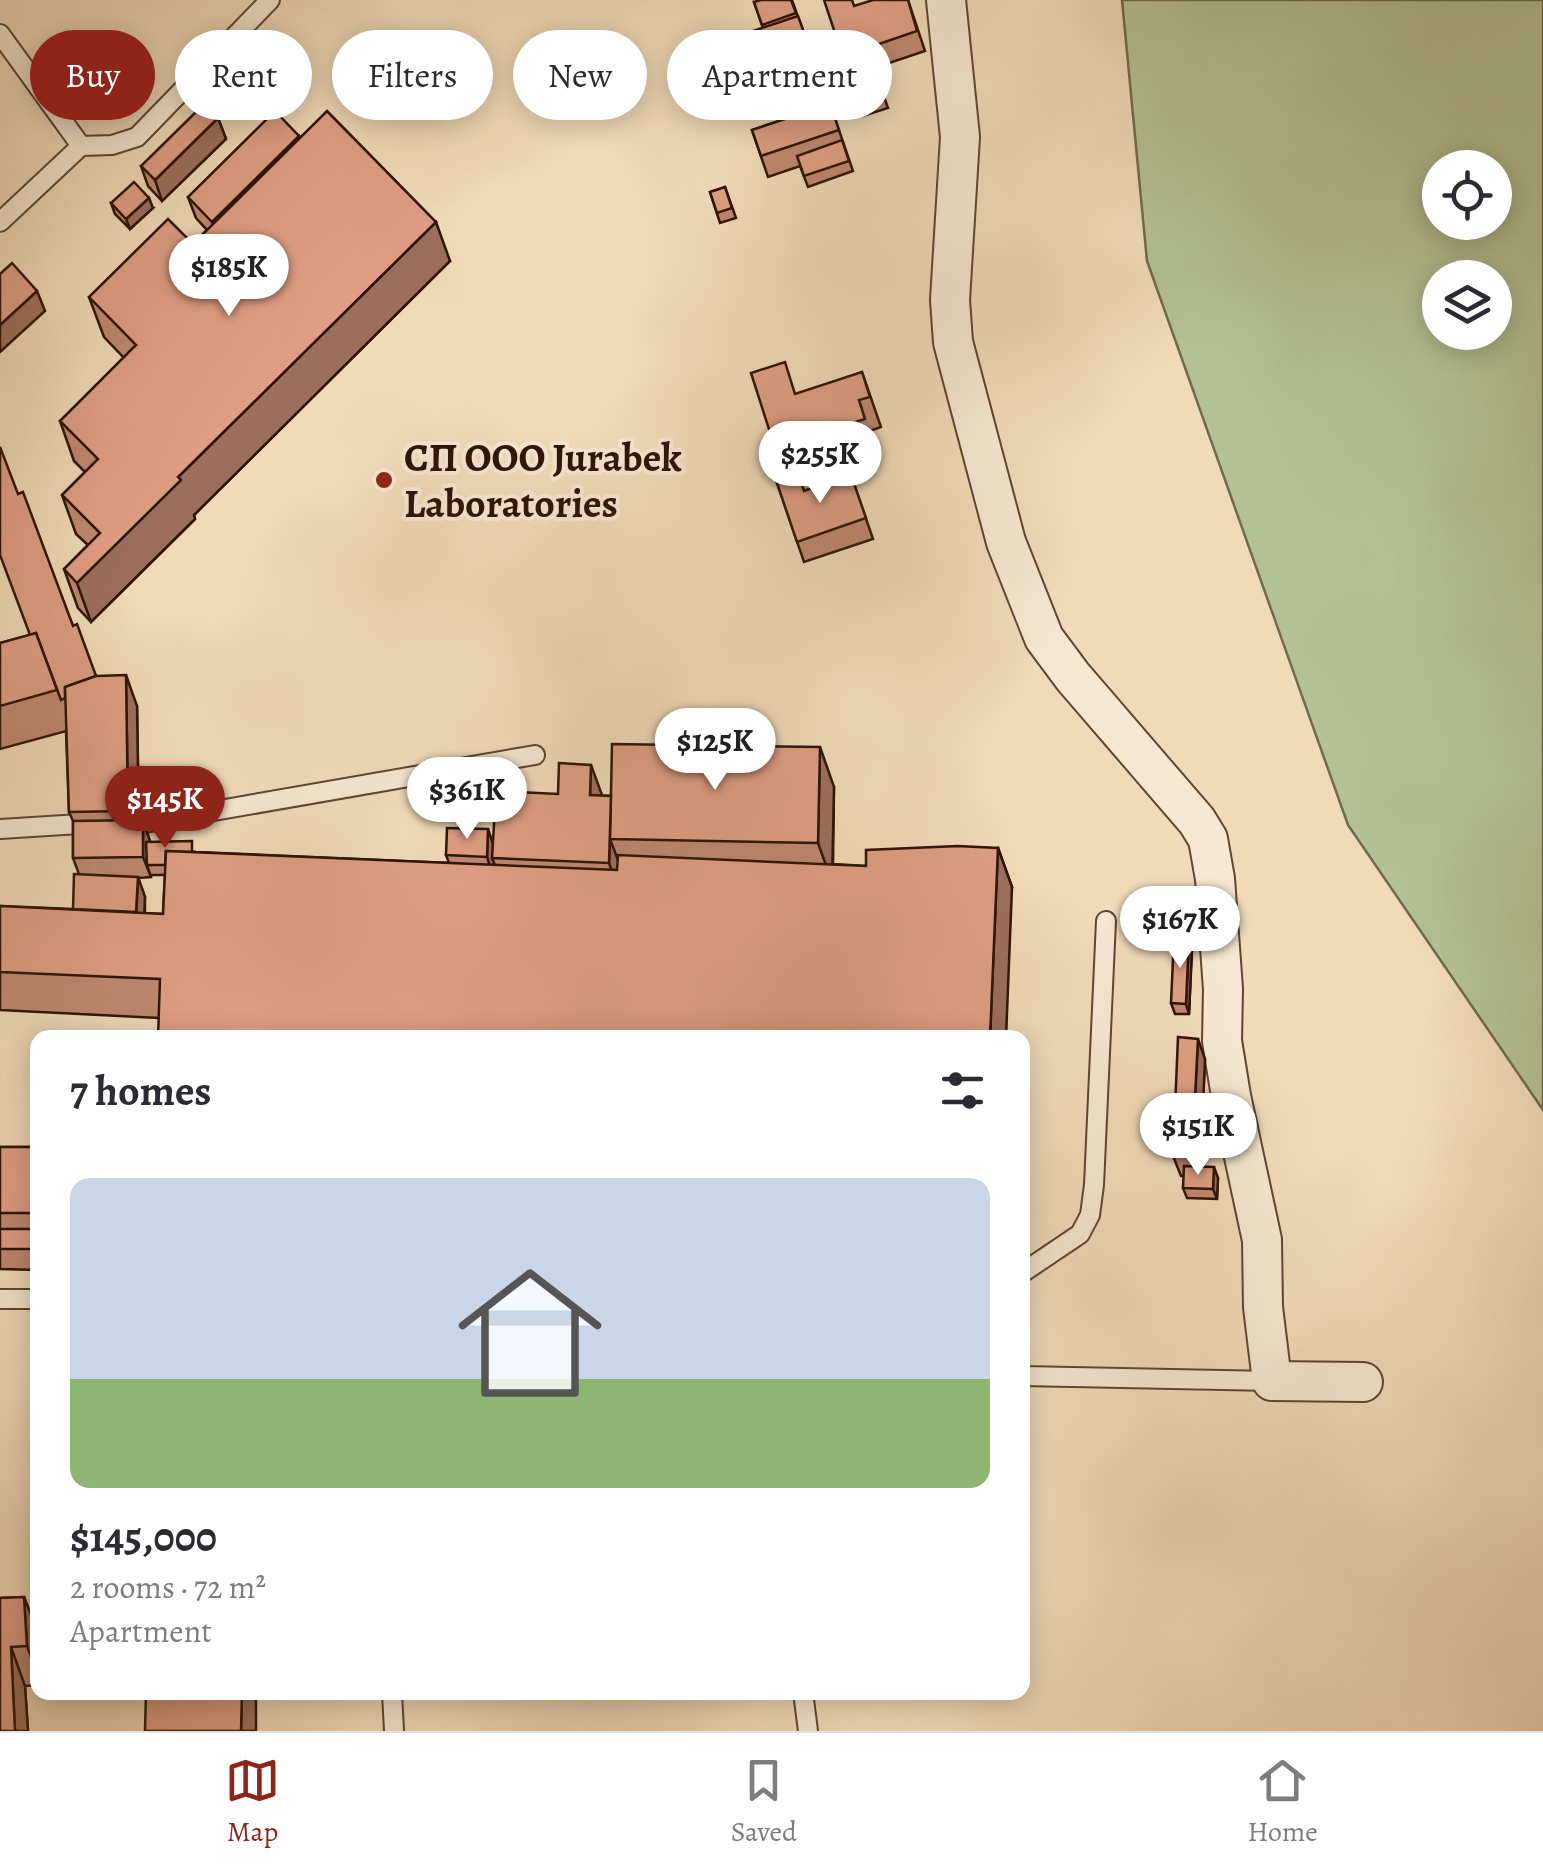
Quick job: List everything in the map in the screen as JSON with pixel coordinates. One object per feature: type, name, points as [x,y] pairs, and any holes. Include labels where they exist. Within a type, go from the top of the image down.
[{"type":"street","points":[[946,0],[960,137],[950,300],[953,342],[1006,542],[1044,638],[1208,839],[1223,989],[1222,1042],[1262,1240],[1263,1307],[1272,1380],[1362,1382]]},
{"type":"lane","points":[[0,222],[81,146],[112,144],[138,136],[270,0]]},
{"type":"lane","points":[[0,34],[81,146]]},
{"type":"lane","points":[[138,824],[535,755]]},
{"type":"lane","points":[[0,829],[80,824]]},
{"type":"lane","points":[[1030,1268],[1080,1234],[1090,1215],[1106,921]]},
{"type":"lane","points":[[0,1298],[30,1299]]},
{"type":"lane","points":[[1030,1376],[1272,1380]]},
{"type":"lane","points":[[392,1700],[394,1731]]},
{"type":"lane","points":[[804,1700],[808,1731]]},
{"type":"green space","points":[[1122,0],[1543,0],[1543,1110],[1348,825],[1147,261]]},
{"type":"building","points":[[791,0],[796,13],[762,25],[754,2]]},
{"type":"building","points":[[824,0],[852,0],[854,6],[873,0],[908,0],[917,31],[892,40],[892,30],[834,30]]},
{"type":"building","points":[[798,16],[803,30],[756,30]]},
{"type":"building","points":[[327,111],[436,222],[178,477],[181,480],[77,583],[64,569],[100,533],[62,495],[98,459],[60,421],[136,345],[89,297],[168,219],[193,244]]},
{"type":"building","points":[[188,120],[216,120],[155,180],[141,166]]},
{"type":"building","points":[[266,120],[284,120],[299,136],[212,222],[188,197]]},
{"type":"building","points":[[782,120],[836,120],[839,130],[761,156],[752,130]]},
{"type":"building","points":[[842,140],[849,161],[804,176],[797,156]]},
{"type":"building","points":[[134,182],[149,198],[126,219],[111,203]]},
{"type":"building","points":[[725,187],[732,208],[717,213],[710,192]]},
{"type":"building","points":[[12,263],[37,291],[0,325],[0,274]]},
{"type":"building","points":[[785,362],[795,394],[862,372],[870,397],[859,400],[865,419],[775,448],[751,373]]},
{"type":"building","points":[[0,447],[18,494],[23,492],[96,676],[65,687],[65,698],[61,700],[36,633],[30,635],[0,555]]},
{"type":"building","points":[[798,473],[804,491],[851,475],[866,518],[797,542],[776,480]]},
{"type":"building","points":[[36,633],[57,690],[0,706],[0,643]]},
{"type":"building","points":[[126,675],[128,811],[69,812],[65,687],[96,676]]},
{"type":"building","points":[[612,744],[820,747],[818,843],[610,839]]},
{"type":"building","points":[[559,763],[591,765],[590,795],[611,796],[609,863],[492,858],[496,791],[558,794]]},
{"type":"building","points":[[143,820],[143,857],[73,858],[73,821]]},
{"type":"building","points":[[447,828],[488,829],[487,857],[446,855]]},
{"type":"building","points":[[192,841],[192,852],[166,851],[165,865],[147,865],[146,842]]},
{"type":"building","points":[[998,848],[990,1030],[158,1030],[160,979],[0,972],[0,906],[163,914],[166,851],[617,870],[618,855],[866,866],[866,850]]},
{"type":"building","points":[[74,874],[138,877],[136,912],[73,909]]},
{"type":"building","points":[[1174,938],[1189,938],[1186,1004],[1171,1003]]},
{"type":"building","points":[[1178,1037],[1198,1039],[1192,1156],[1173,1156]]},
{"type":"building","points":[[0,1147],[30,1147],[30,1213],[0,1213]]},
{"type":"building","points":[[1184,1166],[1214,1167],[1213,1189],[1183,1188]]},
{"type":"building","points":[[0,1229],[30,1229],[30,1249],[0,1249]]},
{"type":"building","points":[[24,1597],[27,1646],[11,1647],[15,1731],[0,1731],[0,1598]]},
{"type":"building","points":[[146,1700],[242,1700],[241,1731],[145,1731]]},
{"type":"place","name":"СП ООО Jurabek Laboratories","points":[[384,480]]}]
